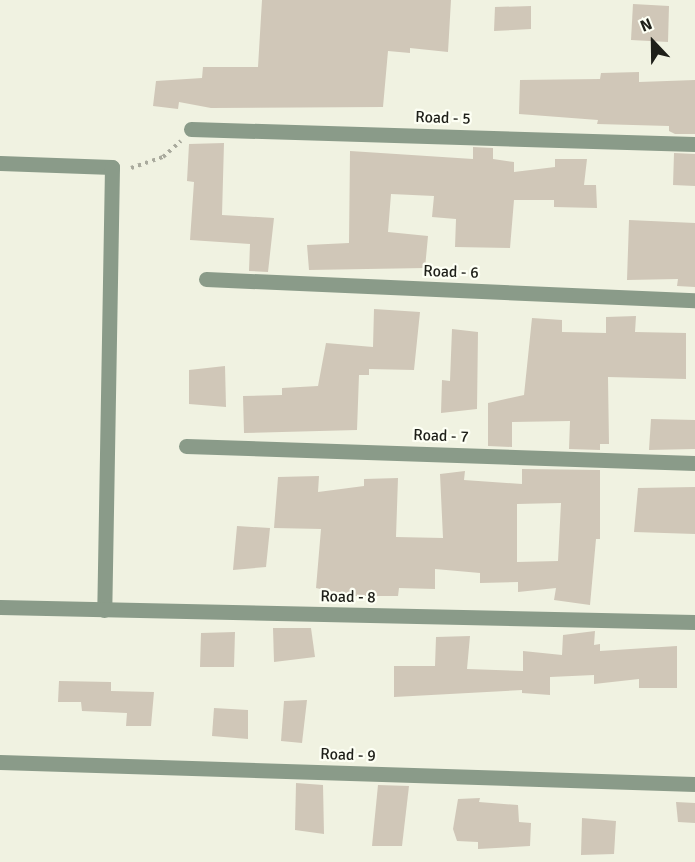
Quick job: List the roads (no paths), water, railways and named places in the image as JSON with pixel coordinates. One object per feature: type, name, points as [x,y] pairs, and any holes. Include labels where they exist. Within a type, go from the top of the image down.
[{"type":"street","name":"Road - 5","points":[[191,129],[695,144]]},
{"type":"street","points":[[0,163],[112,167],[104,609]]},
{"type":"street","name":"Road - 6","points":[[206,279],[695,300]]},
{"type":"street","name":"Road - 7","points":[[186,446],[695,463]]},
{"type":"street","name":"Road - 8","points":[[0,607],[695,622]]},
{"type":"street","name":"Road - 9","points":[[0,762],[695,784]]}]
